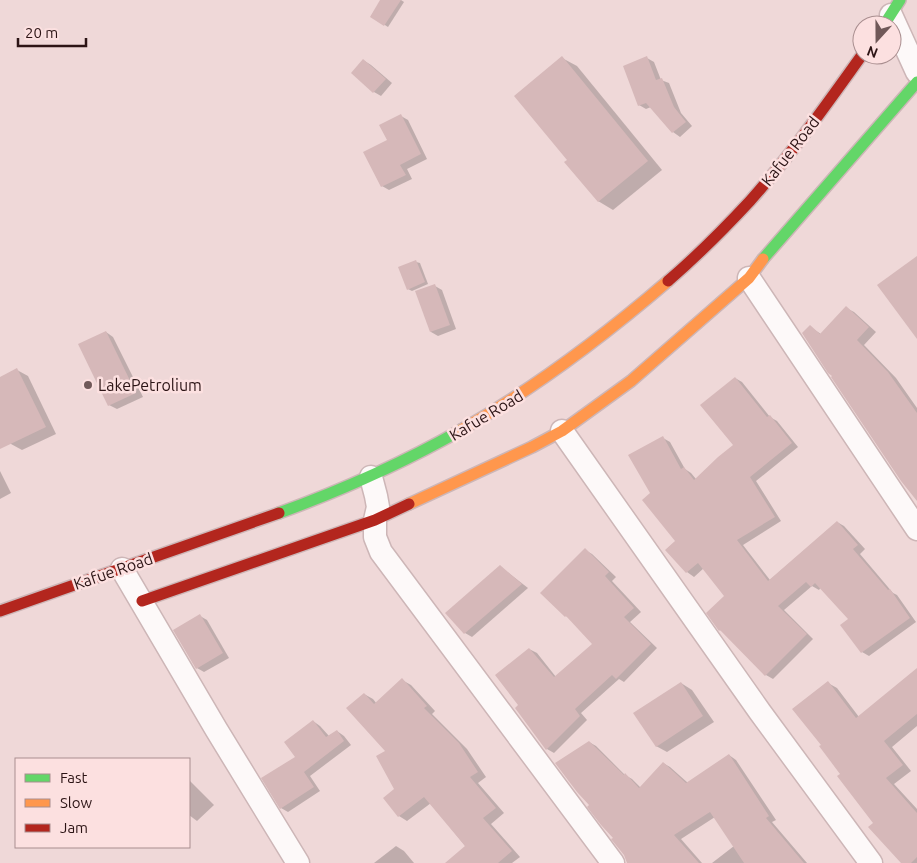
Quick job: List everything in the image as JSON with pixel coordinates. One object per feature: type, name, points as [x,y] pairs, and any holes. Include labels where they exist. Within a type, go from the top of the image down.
[{"type":"main road","name":"Kafue Road","points":[[0,611],[302,505],[371,477],[471,426],[525,392],[595,342],[700,252],[763,186],[855,65]]},
{"type":"main road","points":[[142,601],[374,520],[478,473],[562,430],[631,381],[749,278],[766,255],[917,82]]},
{"type":"street","points":[[892,13],[917,72]]},
{"type":"street","points":[[749,278],[917,529]]},
{"type":"street","points":[[562,430],[760,712],[871,863]]},
{"type":"street","points":[[371,477],[378,507],[374,520],[375,537],[381,552],[613,863]]},
{"type":"street","points":[[122,568],[298,863]]},
{"type":"building","points":[[380,0],[401,0],[384,26],[370,17]]},
{"type":"building","points":[[562,56],[648,161],[598,202],[564,162],[567,160],[514,96]]},
{"type":"building","points":[[647,56],[656,80],[662,78],[674,107],[686,122],[672,133],[646,103],[638,106],[623,66]]},
{"type":"building","points":[[363,59],[386,79],[373,93],[351,73]]},
{"type":"building","points":[[401,114],[421,154],[400,165],[406,175],[381,187],[363,152],[387,140],[379,125]]},
{"type":"building","points":[[917,256],[917,339],[877,285]]},
{"type":"building","points":[[416,260],[425,282],[407,290],[398,267]]},
{"type":"building","points":[[435,284],[450,325],[430,332],[415,291]]},
{"type":"building","points":[[846,306],[869,327],[857,340],[888,372],[917,413],[917,501],[901,481],[802,333],[810,325],[820,334]]},
{"type":"building","points":[[106,331],[136,393],[108,406],[78,344]]},
{"type":"building","points":[[17,368],[46,427],[0,449],[0,377]]},
{"type":"building","points":[[735,377],[767,417],[770,415],[792,443],[750,477],[775,517],[737,540],[768,581],[837,521],[858,545],[853,549],[888,590],[890,589],[910,618],[861,653],[840,625],[848,619],[815,583],[811,587],[806,582],[778,606],[807,634],[765,676],[719,631],[706,613],[724,596],[698,563],[686,573],[665,550],[675,541],[642,500],[650,493],[628,455],[663,436],[681,469],[684,467],[694,480],[733,445],[700,405]]},
{"type":"building","points":[[585,548],[609,572],[605,576],[634,608],[624,617],[651,644],[616,679],[612,675],[575,709],[580,716],[546,750],[515,708],[518,705],[495,675],[529,648],[554,677],[592,644],[566,616],[540,593]]},
{"type":"building","points":[[500,565],[522,584],[464,634],[445,613]]},
{"type":"building","points":[[200,614],[223,653],[196,669],[173,630]]},
{"type":"building","points":[[917,668],[917,714],[884,741],[903,765],[886,778],[917,813],[917,857],[911,863],[901,863],[868,827],[873,823],[837,776],[840,774],[819,746],[821,745],[792,709],[828,681],[856,718]]},
{"type":"building","points":[[402,678],[427,706],[424,708],[459,743],[478,772],[470,777],[496,808],[483,818],[512,851],[498,863],[445,863],[465,846],[424,797],[398,817],[383,798],[394,789],[376,756],[385,751],[346,708],[364,693],[374,704]]},
{"type":"building","points":[[681,682],[703,716],[656,747],[633,713]]},
{"type":"building","points":[[313,720],[326,737],[337,730],[344,741],[304,772],[314,787],[280,809],[261,778],[295,757],[284,742]]},
{"type":"building","points":[[589,741],[639,788],[663,762],[686,783],[729,754],[769,816],[766,818],[804,863],[744,863],[710,812],[674,835],[699,863],[627,863],[624,855],[611,839],[613,838],[587,807],[589,805],[555,763]]},
{"type":"traffic: fast","points":[[890,15],[900,0]]},
{"type":"traffic: fast","points":[[763,259],[917,82]]},
{"type":"traffic: fast","points":[[279,513],[372,475],[417,454],[461,430]]},
{"type":"traffic: slow","points":[[409,504],[532,447],[562,431],[631,381],[749,278],[763,259]]},
{"type":"traffic: slow","points":[[461,430],[542,379],[619,322],[668,281]]},
{"type":"traffic: jam","points":[[668,281],[720,232],[765,184],[808,130],[855,65]]},
{"type":"traffic: jam","points":[[142,601],[375,520],[409,504]]},
{"type":"traffic: jam","points":[[0,611],[279,513]]},
{"type":"place","name":"LakePetrolium","points":[[88,385]]}]
